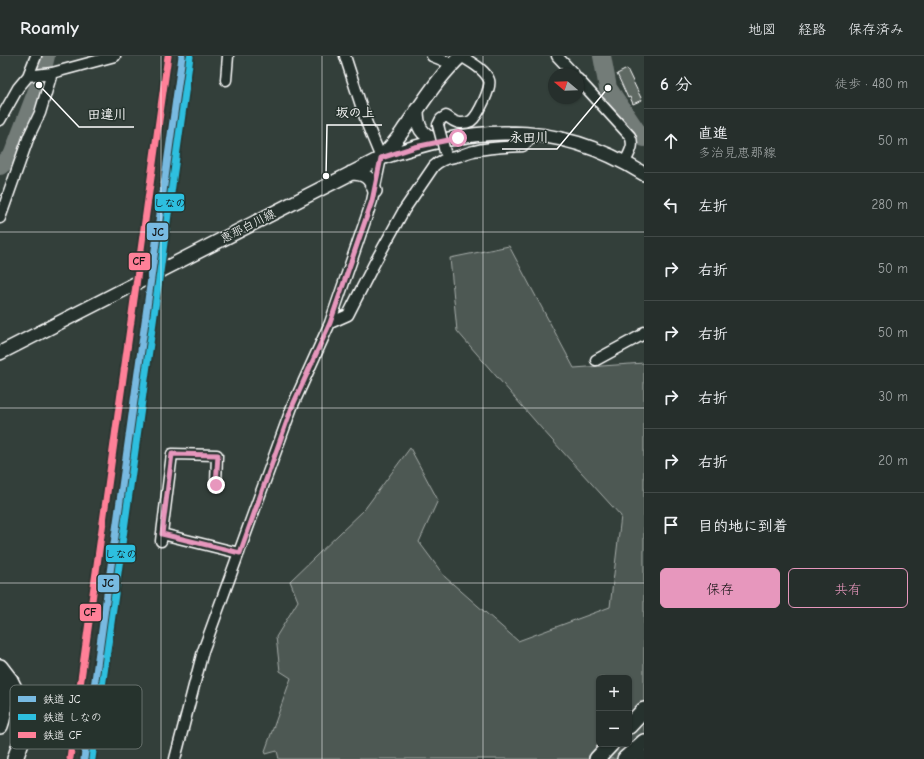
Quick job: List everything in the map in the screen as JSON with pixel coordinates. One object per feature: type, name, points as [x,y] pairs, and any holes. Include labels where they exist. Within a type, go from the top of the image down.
[{"type":"highway","points":[[0,667],[5,704],[4,716],[0,726]]},
{"type":"highway","points":[[0,667],[12,685]]},
{"type":"highway","points":[[632,723],[644,710]]},
{"type":"highway","points":[[625,759],[644,742]]},
{"type":"highway","points":[[597,759],[608,747]]},
{"type":"highway","points":[[15,759],[18,749]]},
{"type":"highway","points":[[633,759],[644,749]]},
{"type":"main road","name":"恵那白川線","points":[[0,353],[351,172],[381,158],[404,129],[417,109],[458,59]]},
{"type":"main road","points":[[417,109],[417,120],[422,132],[443,151]]},
{"type":"main road","points":[[381,158],[415,147],[443,151],[479,135],[509,133],[560,139],[582,145],[625,162],[644,174]]},
{"type":"main road","points":[[351,172],[359,173],[365,176],[370,180],[375,191]]},
{"type":"street","points":[[0,120],[18,88],[28,76],[36,56]]},
{"type":"street","points":[[28,76],[52,73],[115,56]]},
{"type":"street","points":[[226,80],[228,56]]},
{"type":"street","points":[[175,759],[204,651],[292,407],[330,323],[375,191],[381,158],[367,124],[345,56]]},
{"type":"street","points":[[330,323],[348,315],[404,210],[439,161],[443,151],[438,125],[441,119],[446,116],[451,118],[456,123],[471,121],[482,104],[489,89],[490,82],[488,76],[458,59],[432,56]]},
{"type":"street","points":[[557,56],[568,68]]},
{"type":"street","points":[[0,218],[29,136],[40,113],[52,73]]},
{"type":"street","points":[[584,86],[633,141],[632,148],[625,162]]},
{"type":"street","points":[[443,151],[523,146],[534,135]]},
{"type":"street","points":[[596,360],[642,335],[644,332]]},
{"type":"street","points":[[216,485],[218,455],[172,454],[161,538],[240,553]]},
{"type":"shaded area","points":[[509,246],[574,368],[644,363],[644,759],[279,759],[277,751],[266,754],[265,751],[291,678],[280,671],[276,637],[298,601],[290,581],[364,510],[410,448],[438,500],[419,542],[445,577],[518,641],[610,607],[621,516],[542,429],[457,331],[450,258]]},
{"type":"building","points":[[627,69],[642,100],[633,104],[630,97],[628,98],[617,74]]},
{"type":"waterway","points":[[0,166],[12,156],[39,85],[46,56]]},
{"type":"waterway","points":[[602,56],[608,88],[636,130],[644,138]]},
{"type":"rail line","name":"CF","points":[[80,685],[168,56]]},
{"type":"rail line","name":"JC","points":[[94,685],[182,56]]},
{"type":"rail line","name":"しなの","points":[[102,685],[190,57]]},
{"type":"rail line","name":"CF","points":[[70,758],[71,749]]},
{"type":"rail line","name":"JC","points":[[84,759],[85,749]]},
{"type":"rail line","name":"しなの","points":[[92,759],[93,749]]},
{"type":"place","name":"田違川","points":[[39,85]]},
{"type":"place","name":"永田川","points":[[608,88]]},
{"type":"place","name":"坂の上","points":[[326,176]]},
{"type":"route","points":[[216,485],[218,455],[172,454],[162,534],[240,553],[292,407],[330,323],[372,201],[381,158],[415,147],[458,138]]}]
